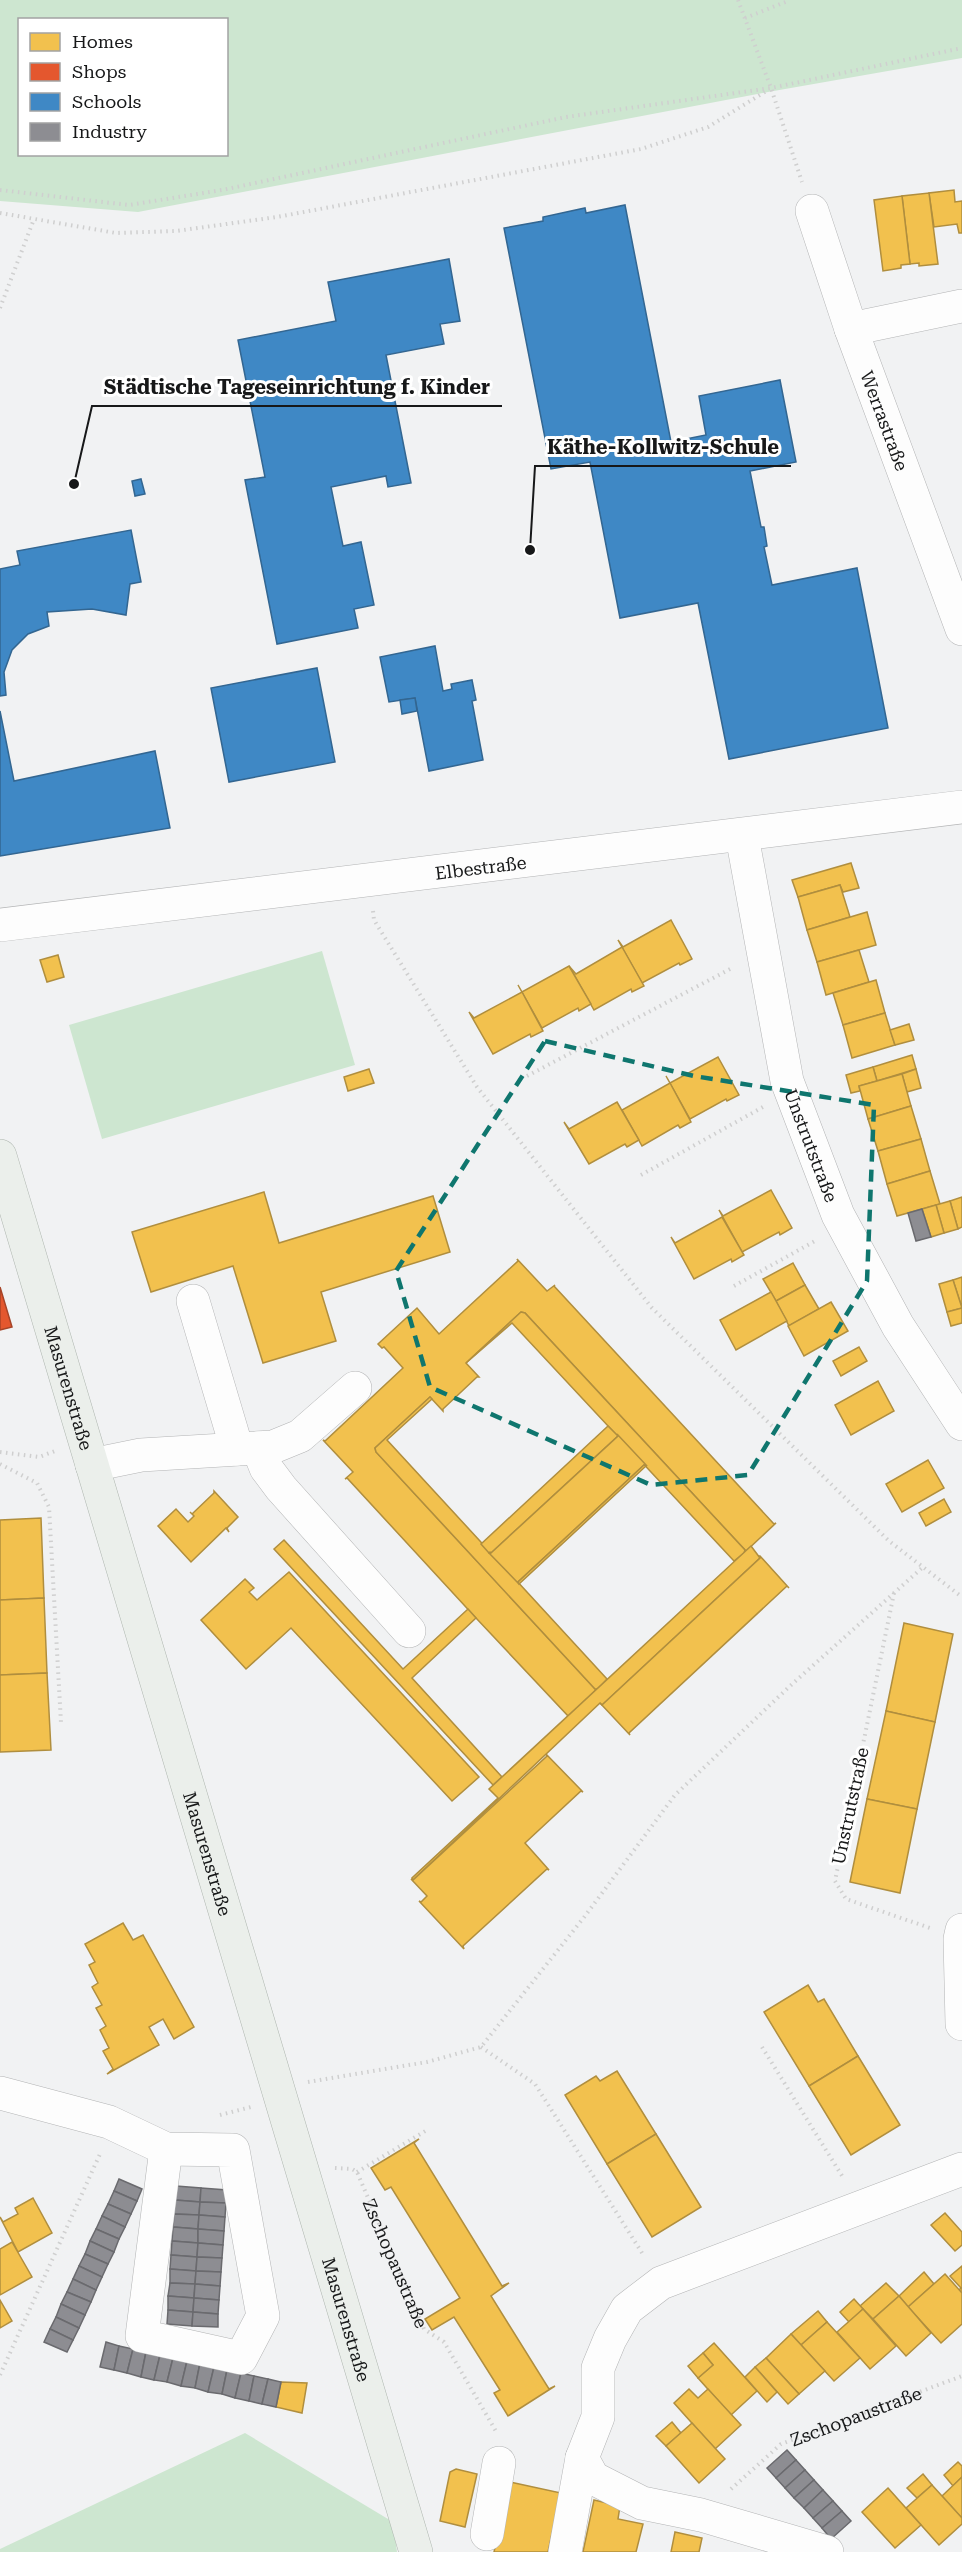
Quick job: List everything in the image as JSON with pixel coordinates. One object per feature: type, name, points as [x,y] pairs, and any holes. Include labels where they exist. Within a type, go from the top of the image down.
[{"type":"main road","name":"Masurenstraße","points":[[0,1155],[416,2552]]},
{"type":"street","name":"Werrastraße","points":[[812,211],[851,329],[962,629]]},
{"type":"street","points":[[851,329],[962,306]]},
{"type":"street","name":"Elbestraße","points":[[0,925],[742,836],[962,807]]},
{"type":"street","name":"Unstrutstraße","points":[[742,836],[787,1081],[791,1092],[844,1225],[898,1326],[962,1424]]},
{"type":"street","points":[[193,1301],[247,1448],[409,1630]]},
{"type":"street","points":[[92,1465],[141,1455],[273,1447],[300,1436],[355,1388]]},
{"type":"street","points":[[961,1935],[962,2024]]},
{"type":"street","points":[[15,2097],[109,2122],[166,2149],[233,2150],[263,2316],[241,2358],[142,2336],[166,2149]]},
{"type":"street","points":[[565,2552],[582,2458],[598,2417],[598,2368],[610,2338],[627,2309],[661,2283],[962,2169]]},
{"type":"street","points":[[486,2534],[499,2449]]},
{"type":"street","points":[[582,2458],[593,2478],[642,2503],[701,2515],[827,2552]]},
{"type":"path","points":[[738,0],[771,88],[812,211]]},
{"type":"path","points":[[746,18],[788,1]]},
{"type":"path","points":[[0,190],[129,205],[222,190],[566,117],[771,88],[962,48]]},
{"type":"path","points":[[0,213],[116,233],[176,231],[277,217],[641,149],[708,127],[771,88]]},
{"type":"path","points":[[0,308],[34,219]]},
{"type":"path","points":[[366,880],[374,920],[477,1087],[652,1308],[889,1541],[962,1597]]},
{"type":"path","points":[[527,1076],[763,952]]},
{"type":"path","points":[[641,1175],[791,1092]]},
{"type":"path","points":[[734,1286],[844,1225]]},
{"type":"path","points":[[0,1452],[39,1457],[57,1450]]},
{"type":"path","points":[[0,1464],[37,1483],[49,1507],[61,1723]]},
{"type":"path","points":[[278,2087],[427,2062],[481,2047],[585,1916],[675,1795],[790,1686],[923,1567]]},
{"type":"path","name":"Unstrutstraße","points":[[894,1593],[835,1881],[846,1899],[961,1935]]},
{"type":"path","points":[[481,2047],[535,2084],[661,2283]]},
{"type":"path","points":[[762,2047],[861,2207]]},
{"type":"path","points":[[327,2167],[352,2169],[357,2172],[428,2130]]},
{"type":"path","points":[[0,2375],[101,2153]]},
{"type":"path","name":"Zschopaustraße","points":[[357,2172],[424,2329],[444,2342],[499,2449]]},
{"type":"path","name":"Zschopaustraße","points":[[701,2515],[781,2444],[962,2376]]},
{"type":"highlighted area","points":[[545,1041],[694,1076],[874,1105],[867,1281],[748,1475],[651,1485],[430,1387],[396,1271]]},
{"type":"green space","points":[[0,0],[962,0],[962,58],[768,92],[138,212],[0,201]]},
{"type":"green space","points":[[322,951],[355,1065],[102,1139],[69,1025]]},
{"type":"green space","points":[[245,2433],[393,2522],[397,2552],[0,2552],[0,2549]]},
{"type":"building: Homes","points":[[954,190],[955,202],[962,201],[962,233],[959,233],[957,224],[934,227],[929,193]]},
{"type":"building: Homes","points":[[929,193],[938,264],[919,266],[919,263],[910,264],[902,196]]},
{"type":"building: Homes","points":[[902,196],[910,264],[883,271],[874,200]]},
{"type":"building: Homes","points":[[851,863],[859,888],[843,892],[840,885],[798,897],[792,880]]},
{"type":"building: Homes","points":[[840,885],[850,917],[807,930],[798,897]]},
{"type":"building: Homes","points":[[867,912],[876,945],[817,962],[807,930]]},
{"type":"building: Homes","points":[[671,920],[692,959],[680,965],[679,963],[642,983],[618,940],[623,947]]},
{"type":"building: Homes","points":[[622,947],[644,986],[632,992],[631,989],[594,1010],[569,966],[576,974]]},
{"type":"building: Homes","points":[[859,950],[869,982],[826,995],[817,962]]},
{"type":"building: Homes","points":[[58,955],[64,977],[47,982],[40,960]]},
{"type":"building: Homes","points":[[569,966],[591,1004],[579,1011],[578,1008],[542,1028],[518,985],[522,992]]},
{"type":"building: Homes","points":[[876,980],[885,1013],[843,1025],[833,993]]},
{"type":"building: Homes","points":[[522,992],[543,1031],[531,1037],[530,1034],[493,1054],[469,1012],[474,1018]]},
{"type":"building: Homes","points":[[885,1013],[895,1045],[852,1058],[843,1025]]},
{"type":"building: Homes","points":[[909,1024],[914,1040],[895,1045],[890,1030]]},
{"type":"building: Homes","points":[[912,1055],[916,1069],[877,1081],[873,1067]]},
{"type":"building: Homes","points":[[718,1057],[739,1095],[727,1101],[726,1099],[690,1119],[666,1076],[670,1083]]},
{"type":"building: Homes","points":[[873,1067],[877,1081],[859,1086],[860,1091],[851,1093],[846,1075]]},
{"type":"building: Homes","points":[[369,1069],[374,1083],[348,1091],[344,1077]]},
{"type":"building: Homes","points":[[916,1069],[921,1088],[907,1092],[902,1074]]},
{"type":"building: Homes","points":[[902,1074],[911,1106],[868,1119],[859,1086]]},
{"type":"building: Homes","points":[[670,1083],[691,1122],[680,1128],[678,1125],[642,1146],[622,1110]]},
{"type":"building: Homes","points":[[617,1102],[639,1140],[627,1147],[625,1144],[589,1164],[564,1122],[569,1129]]},
{"type":"building: Homes","points":[[911,1106],[921,1139],[878,1151],[868,1119]]},
{"type":"building: Homes","points":[[921,1139],[930,1171],[887,1184],[878,1151]]},
{"type":"building: Homes","points":[[930,1171],[940,1204],[897,1216],[887,1184]]},
{"type":"building: Homes","points":[[771,1190],[792,1228],[780,1235],[779,1232],[742,1252],[719,1210],[723,1216]]},
{"type":"building: Homes","points":[[264,1192],[279,1243],[433,1196],[450,1252],[321,1292],[336,1341],[263,1363],[233,1266],[151,1292],[132,1232]]},
{"type":"building: Homes","points":[[962,1197],[962,1227],[958,1229],[950,1201]]},
{"type":"building: Homes","points":[[950,1201],[958,1229],[944,1233],[936,1205]]},
{"type":"building: Homes","points":[[936,1205],[944,1233],[931,1237],[922,1209]]},
{"type":"building: Homes","points":[[722,1217],[744,1255],[732,1262],[731,1259],[694,1279],[671,1237],[675,1243]]},
{"type":"building: Homes","points":[[517,1259],[547,1291],[555,1285],[774,1524],[776,1523],[744,1553],[745,1550],[525,1313],[521,1312],[466,1363],[479,1377],[443,1411],[430,1397],[375,1448],[376,1452],[595,1689],[598,1688],[567,1718],[568,1716],[347,1478],[345,1479],[353,1472],[323,1440],[325,1441],[403,1368],[384,1347],[378,1344],[417,1308],[439,1334],[518,1261]]},
{"type":"building: Homes","points":[[793,1263],[805,1285],[776,1301],[763,1279]]},
{"type":"building: Homes","points":[[962,1277],[962,1308],[953,1280]]},
{"type":"building: Homes","points":[[953,1280],[962,1308],[947,1312],[939,1284]]},
{"type":"building: Homes","points":[[805,1285],[819,1309],[789,1326],[776,1301]]},
{"type":"building: Homes","points":[[771,1292],[787,1321],[736,1350],[720,1320]]},
{"type":"building: Homes","points":[[831,1302],[848,1331],[804,1356],[788,1326]]},
{"type":"building: Homes","points":[[962,1308],[962,1323],[951,1326],[947,1312]]},
{"type":"building: Homes","points":[[521,1312],[525,1313],[745,1550],[744,1553],[734,1561],[512,1323],[466,1363]]},
{"type":"building: Homes","points":[[859,1347],[867,1361],[841,1376],[833,1361]]},
{"type":"building: Homes","points":[[878,1381],[894,1411],[851,1435],[835,1405]]},
{"type":"building: Homes","points":[[430,1397],[432,1399],[387,1440],[607,1679],[598,1689],[595,1689],[376,1452],[375,1448]]},
{"type":"building: Homes","points":[[608,1426],[618,1436],[489,1553],[481,1544]]},
{"type":"building: Homes","points":[[617,1434],[647,1466],[644,1465],[518,1582],[519,1584],[489,1553],[618,1436]]},
{"type":"building: Homes","points":[[928,1460],[944,1488],[902,1512],[886,1484]]},
{"type":"building: Homes","points":[[644,1465],[646,1466],[519,1584],[518,1582]]},
{"type":"building: Homes","points":[[214,1491],[238,1517],[227,1528],[229,1532],[226,1528],[191,1562],[158,1526],[176,1509],[188,1522],[194,1516],[192,1514]]},
{"type":"building: Homes","points":[[944,1499],[951,1512],[926,1526],[919,1513]]},
{"type":"building: Homes","points":[[41,1518],[44,1598],[0,1600],[0,1520]]},
{"type":"building: Homes","points":[[284,1540],[403,1669],[468,1609],[476,1618],[412,1678],[502,1777],[493,1785],[274,1549]]},
{"type":"building: Homes","points":[[751,1546],[760,1558],[602,1705],[600,1703],[413,1880],[412,1878],[498,1798],[489,1789]]},
{"type":"building: Homes","points":[[759,1556],[789,1588],[787,1586],[629,1733],[630,1735],[600,1703],[602,1705],[760,1558]]},
{"type":"building: Homes","points":[[289,1572],[479,1777],[452,1801],[291,1628],[246,1669],[201,1620],[245,1579],[254,1588],[249,1592],[257,1600]]},
{"type":"building: Homes","points":[[44,1598],[47,1673],[0,1675],[0,1600]]},
{"type":"building: Homes","points":[[904,1623],[953,1634],[935,1722],[886,1711]]},
{"type":"building: Homes","points":[[47,1673],[51,1750],[0,1752],[0,1675]]},
{"type":"building: Homes","points":[[886,1711],[935,1722],[917,1809],[867,1799]]},
{"type":"building: Homes","points":[[546,1754],[583,1792],[581,1791],[525,1843],[549,1870],[547,1869],[463,1946],[464,1949],[419,1901],[421,1902],[427,1896],[411,1879],[413,1880],[547,1756]]},
{"type":"building: Homes","points":[[867,1799],[917,1809],[900,1893],[850,1882]]},
{"type":"building: Homes","points":[[123,1923],[133,1940],[143,1935],[194,2027],[174,2039],[163,2019],[149,2027],[159,2045],[107,2074],[113,2069],[103,2051],[109,2048],[100,2030],[106,2026],[96,2008],[102,2005],[92,1987],[98,1983],[89,1965],[95,1962],[85,1944]]},
{"type":"building: Homes","points":[[808,1985],[818,2002],[824,1999],[858,2056],[809,2086],[764,2012]]},
{"type":"building: Homes","points":[[858,2056],[900,2125],[851,2155],[809,2086]]},
{"type":"building: Homes","points":[[617,2071],[656,2134],[607,2164],[565,2095],[596,2076],[600,2081]]},
{"type":"building: Homes","points":[[656,2134],[701,2207],[652,2237],[607,2164]]},
{"type":"building: Homes","points":[[419,2139],[414,2143],[502,2286],[509,2283],[491,2296],[549,2389],[555,2386],[508,2416],[494,2393],[500,2390],[454,2317],[432,2330],[425,2319],[460,2298],[391,2187],[385,2190],[371,2168]]},
{"type":"building: Homes","points":[[33,2198],[52,2233],[18,2252],[0,2217],[3,2222],[18,2214],[15,2208]]},
{"type":"building: Homes","points":[[945,2213],[962,2232],[962,2245],[955,2251],[931,2225]]},
{"type":"building: Homes","points":[[12,2242],[32,2277],[0,2295],[0,2249]]},
{"type":"building: Homes","points":[[962,2266],[962,2293],[959,2290],[961,2288],[950,2276]]},
{"type":"building: Homes","points":[[924,2272],[934,2284],[908,2307],[899,2296]]},
{"type":"building: Homes","points":[[945,2274],[962,2293],[962,2324],[941,2343],[908,2307]]},
{"type":"building: Homes","points":[[886,2283],[899,2296],[873,2319],[860,2306]]},
{"type":"building: Homes","points":[[899,2296],[931,2333],[906,2356],[873,2319]]},
{"type":"building: Homes","points":[[854,2299],[863,2309],[849,2322],[840,2312]]},
{"type":"building: Homes","points":[[0,2300],[12,2321],[0,2328]]},
{"type":"building: Homes","points":[[863,2309],[896,2346],[870,2369],[837,2332]]},
{"type":"building: Homes","points":[[818,2311],[827,2322],[801,2345],[791,2334]]},
{"type":"building: Homes","points":[[827,2322],[860,2358],[834,2381],[801,2345]]},
{"type":"building: Homes","points":[[791,2334],[825,2371],[799,2394],[766,2358]]},
{"type":"building: Homes","points":[[714,2343],[757,2391],[731,2415],[698,2378],[713,2365],[703,2353]]},
{"type":"building: Homes","points":[[703,2353],[713,2365],[698,2378],[688,2366]]},
{"type":"building: Homes","points":[[766,2358],[799,2394],[788,2404],[755,2367]]},
{"type":"building: Homes","points":[[755,2367],[777,2392],[767,2402],[745,2377]]},
{"type":"building: Homes","points":[[281,2382],[307,2383],[302,2413],[276,2407]]},
{"type":"building: Homes","points":[[689,2389],[698,2398],[708,2389],[741,2425],[715,2449],[674,2403]]},
{"type":"building: Homes","points":[[672,2422],[681,2433],[666,2446],[656,2436]]},
{"type":"building: Homes","points":[[692,2423],[725,2459],[699,2483],[666,2446]]},
{"type":"building: Homes","points":[[958,2462],[962,2466],[962,2477],[953,2486],[944,2475]]},
{"type":"building: Homes","points":[[456,2469],[477,2474],[465,2527],[440,2521],[450,2472]]},
{"type":"building: Homes","points":[[923,2474],[932,2485],[917,2498],[907,2488]]},
{"type":"building: Homes","points":[[962,2477],[962,2518],[942,2496]]},
{"type":"building: Homes","points":[[510,2482],[561,2493],[548,2552],[494,2552]]},
{"type":"building: Homes","points":[[932,2485],[962,2518],[962,2524],[939,2545],[906,2508]]},
{"type":"building: Homes","points":[[888,2488],[921,2525],[895,2548],[862,2512]]},
{"type":"building: Homes","points":[[594,2500],[620,2506],[618,2519],[643,2524],[636,2552],[583,2552]]},
{"type":"building: Homes","points":[[675,2532],[702,2538],[699,2552],[671,2552]]},
{"type":"building: Shops","points":[[0,1287],[12,1327],[0,1330]]},
{"type":"building: Schools","points":[[625,205],[671,442],[706,435],[699,396],[780,380],[796,462],[750,471],[761,527],[764,527],[767,546],[764,547],[772,585],[857,568],[888,728],[729,759],[698,603],[620,618],[590,462],[551,469],[504,228],[543,221],[543,217],[585,208],[586,213]]},
{"type":"building: Schools","points":[[449,259],[460,321],[440,324],[444,344],[386,355],[411,483],[388,487],[386,476],[331,487],[343,546],[361,542],[374,605],[354,609],[358,628],[277,644],[245,480],[265,477],[238,340],[336,321],[328,282]]},
{"type":"building: Schools","points":[[141,479],[145,494],[135,496],[132,481]]},
{"type":"building: Schools","points":[[131,530],[141,582],[130,584],[126,615],[92,609],[47,612],[49,626],[28,634],[12,650],[4,672],[6,695],[0,696],[0,569],[20,565],[17,551]]},
{"type":"building: Schools","points":[[435,646],[443,691],[452,689],[451,684],[472,680],[476,700],[472,701],[483,760],[429,771],[415,698],[389,702],[380,657]]},
{"type":"building: Schools","points":[[317,668],[335,762],[229,782],[211,688]]},
{"type":"building: Schools","points":[[415,698],[417,711],[402,714],[400,700]]},
{"type":"building: Schools","points":[[0,711],[14,781],[155,751],[170,828],[0,856]]},
{"type":"building: Industry","points":[[922,1209],[931,1237],[916,1241],[908,1213]]},
{"type":"building: Industry","points":[[119,2179],[142,2189],[137,2201],[114,2191]]},
{"type":"building: Industry","points":[[176,2186],[201,2188],[200,2202],[175,2200]]},
{"type":"building: Industry","points":[[201,2188],[227,2190],[226,2203],[200,2202]]},
{"type":"building: Industry","points":[[114,2191],[137,2201],[131,2214],[108,2204]]},
{"type":"building: Industry","points":[[175,2200],[200,2202],[199,2215],[174,2214]]},
{"type":"building: Industry","points":[[200,2202],[226,2203],[225,2217],[199,2215]]},
{"type":"building: Industry","points":[[108,2204],[131,2214],[125,2227],[102,2216]]},
{"type":"building: Industry","points":[[174,2214],[199,2215],[198,2229],[173,2227]]},
{"type":"building: Industry","points":[[199,2215],[225,2217],[224,2231],[198,2229]]},
{"type":"building: Industry","points":[[102,2216],[125,2227],[119,2239],[96,2229]]},
{"type":"building: Industry","points":[[173,2227],[198,2229],[198,2243],[172,2241]]},
{"type":"building: Industry","points":[[96,2229],[119,2239],[114,2252],[90,2241]]},
{"type":"building: Industry","points":[[198,2229],[224,2231],[223,2245],[198,2243]]},
{"type":"building: Industry","points":[[90,2241],[114,2252],[108,2264],[85,2254]]},
{"type":"building: Industry","points":[[172,2241],[198,2243],[197,2257],[171,2255]]},
{"type":"building: Industry","points":[[198,2243],[223,2245],[222,2258],[197,2257]]},
{"type":"building: Industry","points":[[85,2254],[108,2264],[102,2277],[79,2266]]},
{"type":"building: Industry","points":[[171,2255],[197,2257],[196,2271],[170,2269]]},
{"type":"building: Industry","points":[[197,2257],[222,2258],[221,2272],[196,2271]]},
{"type":"building: Industry","points":[[79,2266],[102,2277],[96,2290],[73,2279]]},
{"type":"building: Industry","points":[[170,2269],[196,2271],[195,2284],[170,2283]]},
{"type":"building: Industry","points":[[196,2271],[221,2272],[220,2286],[195,2284]]},
{"type":"building: Industry","points":[[73,2279],[96,2290],[91,2302],[67,2292]]},
{"type":"building: Industry","points":[[170,2283],[195,2284],[194,2298],[168,2296]]},
{"type":"building: Industry","points":[[195,2284],[220,2286],[219,2300],[194,2298]]},
{"type":"building: Industry","points":[[67,2292],[91,2302],[85,2315],[61,2304]]},
{"type":"building: Industry","points":[[168,2296],[194,2298],[193,2312],[168,2310]]},
{"type":"building: Industry","points":[[194,2298],[219,2300],[218,2314],[193,2312]]},
{"type":"building: Industry","points":[[61,2304],[85,2315],[79,2328],[56,2317]]},
{"type":"building: Industry","points":[[168,2310],[193,2312],[192,2326],[167,2324]]},
{"type":"building: Industry","points":[[193,2312],[218,2314],[218,2327],[192,2326]]},
{"type":"building: Industry","points":[[56,2317],[79,2328],[73,2340],[50,2329]]},
{"type":"building: Industry","points":[[50,2329],[73,2340],[67,2352],[44,2342]]},
{"type":"building: Industry","points":[[106,2342],[119,2346],[114,2370],[100,2367]]},
{"type":"building: Industry","points":[[119,2346],[133,2349],[127,2373],[114,2370]]},
{"type":"building: Industry","points":[[133,2349],[146,2352],[141,2377],[127,2373]]},
{"type":"building: Industry","points":[[146,2352],[160,2355],[154,2380],[141,2377]]},
{"type":"building: Industry","points":[[160,2355],[173,2358],[167,2382],[154,2380]]},
{"type":"building: Industry","points":[[173,2358],[187,2361],[181,2386],[167,2382]]},
{"type":"building: Industry","points":[[187,2361],[200,2363],[195,2388],[181,2386]]},
{"type":"building: Industry","points":[[200,2363],[214,2367],[208,2392],[195,2388]]},
{"type":"building: Industry","points":[[214,2367],[227,2370],[222,2394],[208,2392]]},
{"type":"building: Industry","points":[[227,2370],[241,2373],[235,2398],[222,2394]]},
{"type":"building: Industry","points":[[241,2373],[254,2376],[249,2401],[235,2398]]},
{"type":"building: Industry","points":[[254,2376],[268,2379],[262,2404],[249,2401]]},
{"type":"building: Industry","points":[[268,2379],[281,2382],[276,2407],[262,2404]]},
{"type":"building: Industry","points":[[787,2450],[796,2460],[776,2478],[767,2468]]},
{"type":"building: Industry","points":[[796,2460],[805,2470],[785,2488],[776,2478]]},
{"type":"building: Industry","points":[[805,2470],[814,2480],[794,2498],[785,2488]]},
{"type":"building: Industry","points":[[814,2480],[823,2490],[804,2508],[794,2498]]},
{"type":"building: Industry","points":[[823,2490],[833,2501],[813,2518],[804,2508]]},
{"type":"building: Industry","points":[[833,2501],[842,2511],[822,2528],[813,2518]]},
{"type":"building: Industry","points":[[842,2511],[851,2521],[831,2539],[822,2528]]},
{"type":"place","name":"Städtische Tageseinrichtung f. Kinder","points":[[74,484]]},
{"type":"place","name":"Käthe-Kollwitz-Schule","points":[[530,550]]}]
